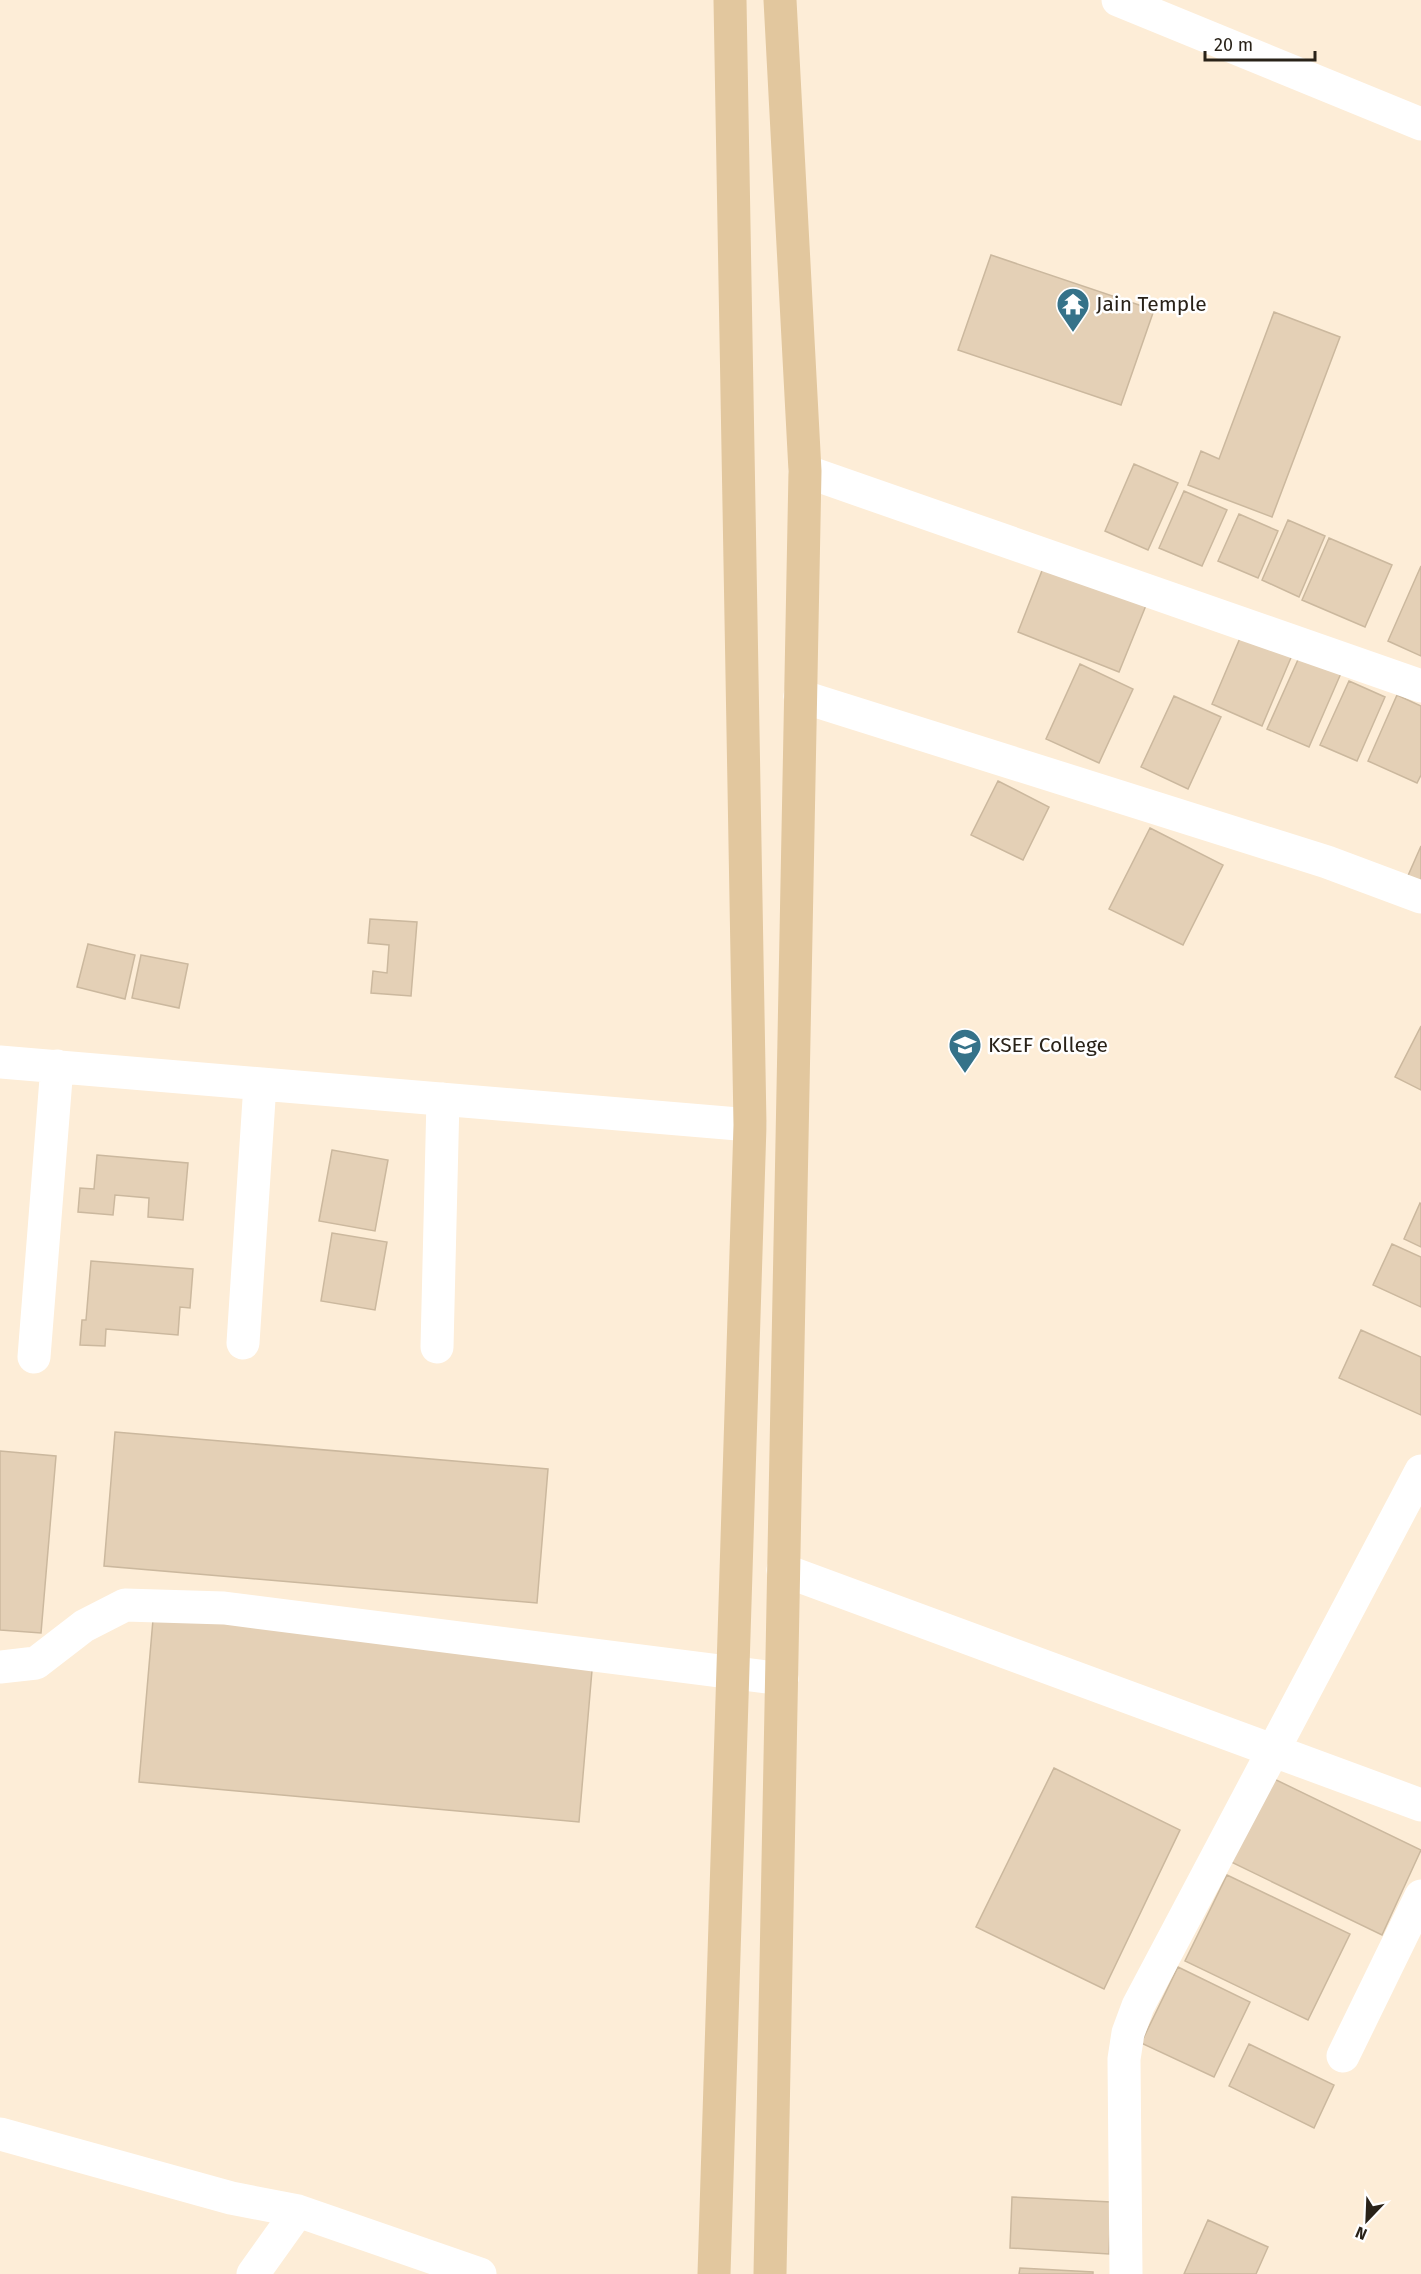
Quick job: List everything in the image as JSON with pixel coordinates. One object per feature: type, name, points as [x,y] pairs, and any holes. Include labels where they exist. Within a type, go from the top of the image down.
[{"type":"main road","points":[[714,2274],[750,1125],[729,0]]},
{"type":"main road","points":[[770,2274],[805,471],[780,0]]},
{"type":"street","points":[[1118,0],[1421,124]]},
{"type":"street","points":[[805,471],[1421,686]]},
{"type":"street","points":[[801,696],[1327,862],[1421,897]]},
{"type":"street","points":[[0,1062],[750,1125]]},
{"type":"street","points":[[34,1357],[57,1066]]},
{"type":"street","points":[[243,1343],[260,1084]]},
{"type":"street","points":[[437,1347],[443,1099]]},
{"type":"street","points":[[1126,2274],[1124,2059],[1128,2033],[1138,2006],[1421,1471]]},
{"type":"street","points":[[783,1570],[1421,1805]]},
{"type":"street","points":[[0,1667],[36,1663],[84,1626],[125,1605],[224,1608],[782,1679]]},
{"type":"street","points":[[1343,2056],[1421,1896]]},
{"type":"street","points":[[0,2134],[231,2198],[298,2211],[480,2274]]},
{"type":"street","points":[[253,2274],[298,2211]]},
{"type":"building","points":[[991,255],[1154,310],[1121,405],[958,350]]},
{"type":"building","points":[[1274,312],[1340,337],[1272,517],[1188,485],[1201,451],[1219,459]]},
{"type":"building","points":[[1134,464],[1178,483],[1148,550],[1105,531]]},
{"type":"building","points":[[1184,491],[1227,510],[1202,566],[1159,548]]},
{"type":"building","points":[[1239,514],[1278,531],[1258,578],[1218,561]]},
{"type":"building","points":[[1288,520],[1325,536],[1299,597],[1262,580]]},
{"type":"building","points":[[1329,538],[1392,565],[1365,627],[1302,600]]},
{"type":"building","points":[[1045,563],[1147,603],[1119,672],[1018,632]]},
{"type":"building","points":[[1421,566],[1421,656],[1388,641]]},
{"type":"building","points":[[1243,631],[1293,653],[1262,726],[1212,704]]},
{"type":"building","points":[[1301,653],[1342,671],[1309,747],[1267,729]]},
{"type":"building","points":[[1080,664],[1133,689],[1099,763],[1046,739]]},
{"type":"building","points":[[1349,681],[1385,697],[1357,761],[1320,745]]},
{"type":"building","points":[[1397,695],[1421,706],[1421,775],[1417,783],[1368,761]]},
{"type":"building","points":[[1174,696],[1221,717],[1188,789],[1141,767]]},
{"type":"building","points":[[998,781],[1049,807],[1023,860],[971,835]]},
{"type":"building","points":[[1150,828],[1223,865],[1183,945],[1109,909]]},
{"type":"building","points":[[1421,846],[1421,885],[1407,878]]},
{"type":"building","points":[[370,919],[417,922],[411,996],[371,993],[373,971],[387,973],[389,945],[368,943]]},
{"type":"building","points":[[88,944],[135,955],[125,999],[77,987]]},
{"type":"building","points":[[141,955],[188,964],[179,1008],[132,998]]},
{"type":"building","points":[[1421,1026],[1421,1090],[1395,1077]]},
{"type":"building","points":[[332,1150],[388,1160],[375,1231],[319,1221]]},
{"type":"building","points":[[97,1155],[188,1163],[183,1220],[148,1217],[149,1198],[115,1195],[113,1215],[78,1212],[80,1188],[94,1189]]},
{"type":"building","points":[[1421,1204],[1421,1247],[1404,1239]]},
{"type":"building","points":[[332,1233],[387,1242],[375,1310],[321,1301]]},
{"type":"building","points":[[1392,1244],[1421,1257],[1421,1307],[1373,1285]]},
{"type":"building","points":[[91,1261],[193,1269],[190,1308],[180,1307],[178,1335],[106,1329],[105,1346],[80,1345],[82,1320],[86,1320]]},
{"type":"building","points":[[1361,1330],[1421,1357],[1421,1415],[1339,1378]]},
{"type":"building","points":[[115,1432],[548,1469],[537,1603],[104,1566]]},
{"type":"building","points":[[0,1451],[56,1456],[41,1633],[0,1630]]},
{"type":"building","points":[[154,1608],[594,1647],[579,1822],[139,1782]]},
{"type":"building","points":[[1054,1768],[1180,1830],[1104,1989],[976,1927]]},
{"type":"building","points":[[1268,1776],[1421,1850],[1382,1935],[1227,1860]]},
{"type":"building","points":[[1227,1875],[1350,1934],[1308,2020],[1185,1961]]},
{"type":"building","points":[[1178,1967],[1250,2002],[1214,2077],[1141,2043]]},
{"type":"building","points":[[1249,2044],[1334,2085],[1314,2128],[1229,2086]]},
{"type":"building","points":[[1012,2197],[1111,2202],[1109,2254],[1010,2248]]},
{"type":"building","points":[[1208,2220],[1268,2247],[1256,2274],[1184,2274]]},
{"type":"building","points":[[1020,2268],[1093,2272],[1093,2274],[1019,2274]]},
{"type":"place","name":"Jain Temple","points":[[1073,333]]},
{"type":"place","name":"KSEF College","points":[[965,1074]]}]
